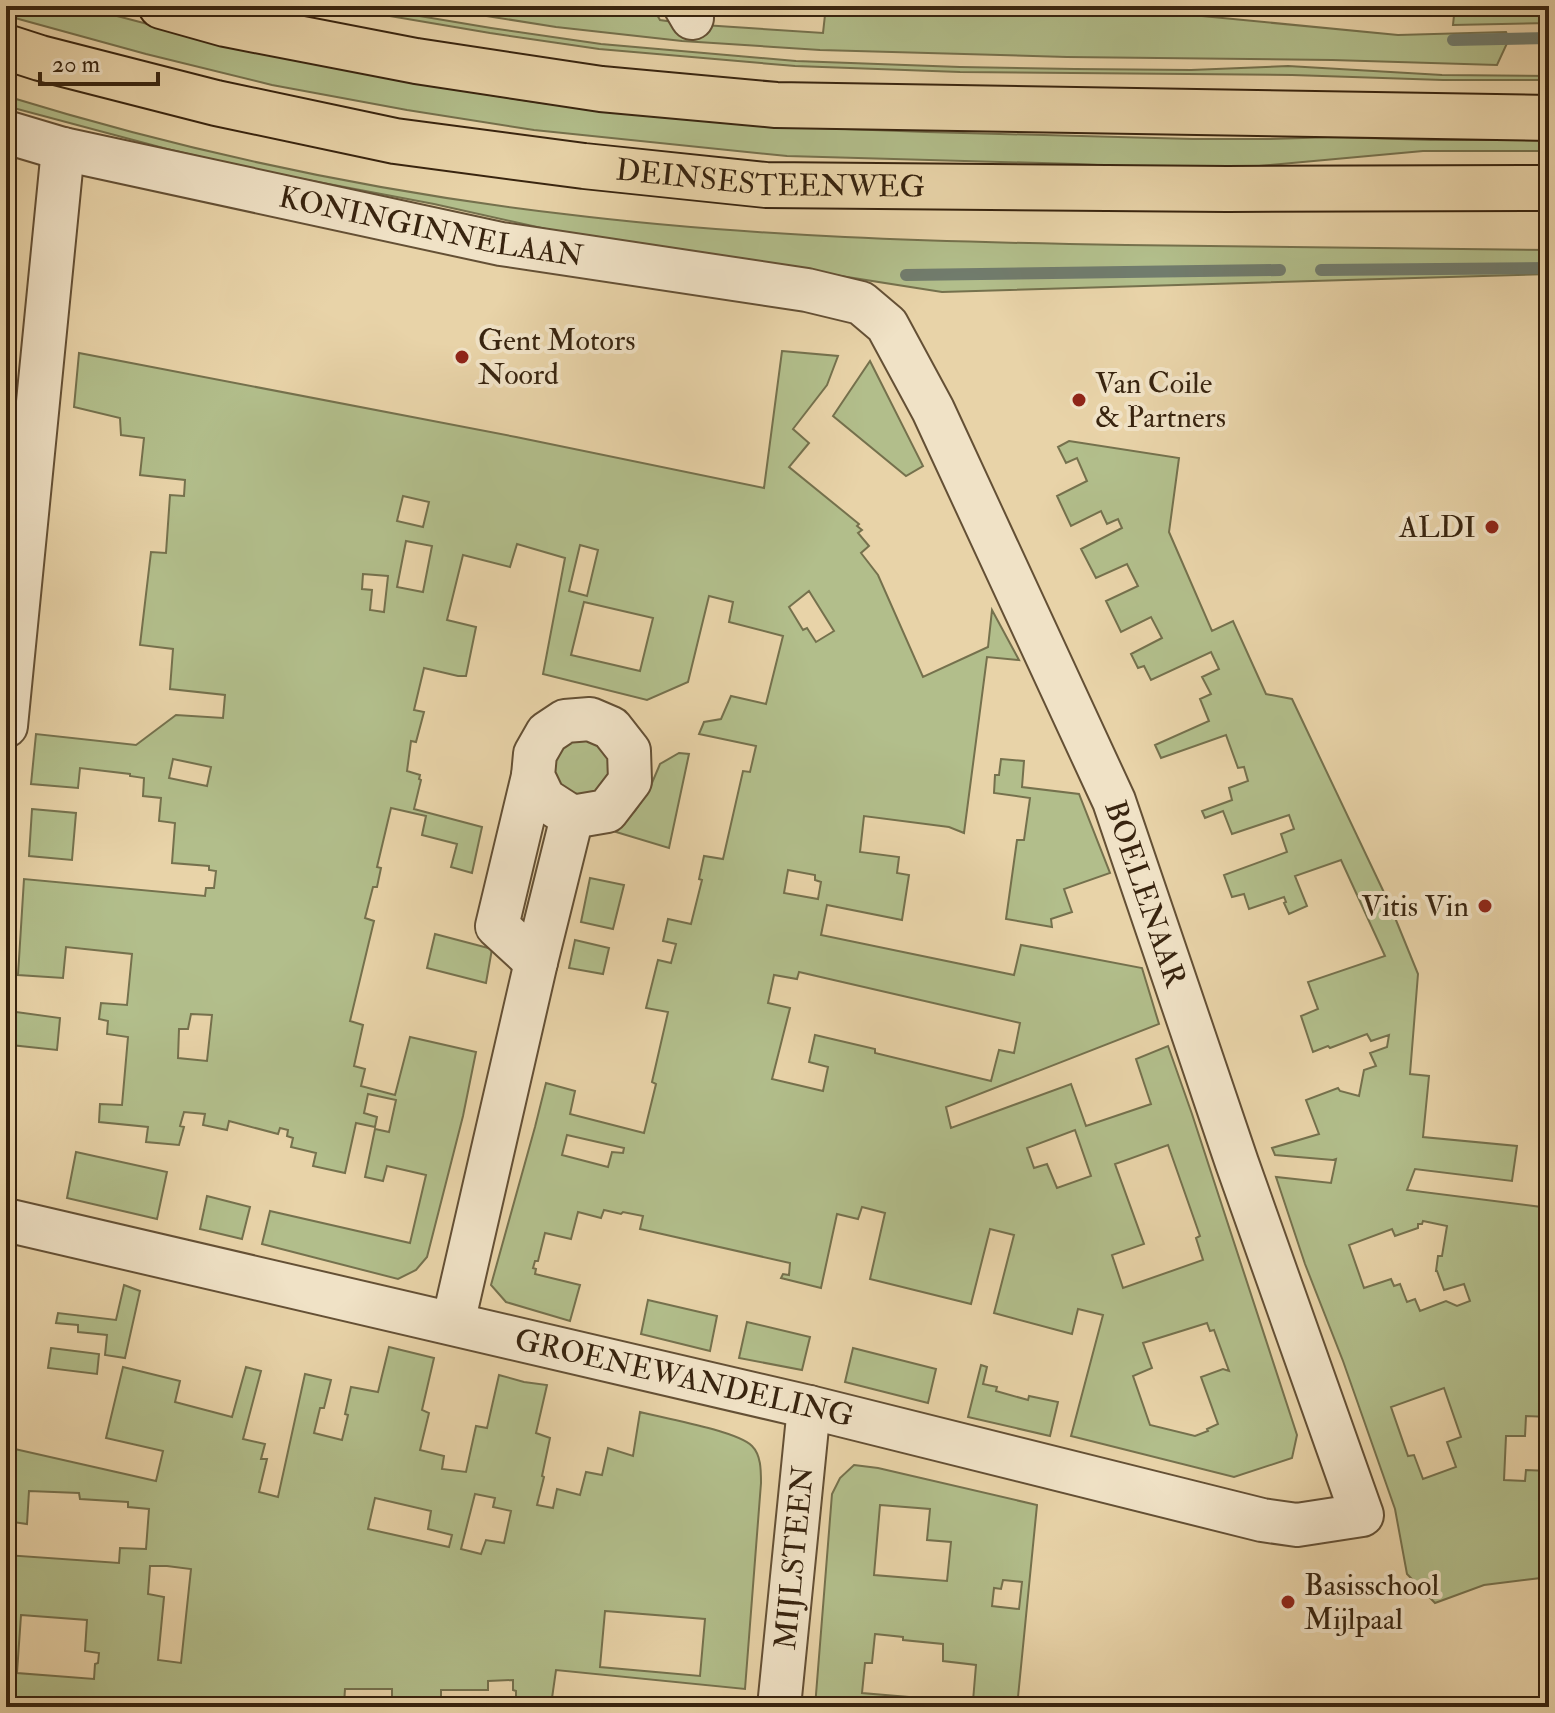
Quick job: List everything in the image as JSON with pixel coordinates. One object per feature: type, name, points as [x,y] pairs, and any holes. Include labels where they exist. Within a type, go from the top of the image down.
[{"type":"highway","points":[[161,6],[225,24],[416,61],[601,89],[776,105],[1549,118]]},
{"type":"highway","name":"DEINSESTEENWEG","points":[[6,47],[216,103],[395,141],[584,166],[766,185],[1549,188]]},
{"type":"street","name":"KONINGINNELAAN","points":[[6,132],[63,149],[501,244],[807,290],[861,303]]},
{"type":"street","points":[[6,726],[63,149]]},
{"type":"street","name":"BOELENAAR","points":[[861,303],[887,325],[933,410],[1114,801],[1237,1163],[1362,1515]]},
{"type":"street","points":[[533,776],[544,799],[572,817],[607,811],[630,781],[629,751],[611,728],[590,719],[565,721],[547,733],[535,754],[533,776],[497,926],[536,962]]},
{"type":"street","points":[[453,1323],[572,817]]},
{"type":"street","name":"GROENEWANDELING","points":[[6,1220],[809,1407],[1262,1520],[1297,1525],[1362,1515]]},
{"type":"street","name":"MIJLSTEEN","points":[[779,1707],[809,1407]]},
{"type":"green space","points":[[6,6],[79,6],[159,27],[409,82],[542,103],[655,116],[791,127],[927,132],[1193,139],[1336,137],[1549,140],[1549,151],[1423,151],[1259,166],[1185,169],[787,156],[534,130],[272,85],[15,18],[6,15]]},
{"type":"green space","points":[[331,6],[360,6],[601,44],[796,61],[1075,69],[1191,70],[1288,66],[1442,75],[1549,76],[1549,80],[960,72],[795,66],[599,49]]},
{"type":"green space","points":[[424,6],[652,6],[660,20],[823,33],[826,6],[1098,6],[1398,35],[1506,32],[1509,39],[1497,65],[820,50],[682,41],[556,27]]},
{"type":"green space","points":[[1455,6],[1549,6],[1549,23],[1453,25]]},
{"type":"green space","points":[[6,96],[143,135],[282,168],[423,194],[564,214],[704,228],[915,240],[1549,250],[1549,274],[942,292],[555,231],[265,172],[6,106]]},
{"type":"green space","points":[[782,351],[838,356],[827,385],[793,429],[809,443],[789,467],[859,524],[857,526],[862,530],[858,533],[869,546],[861,553],[878,575],[923,677],[988,647],[992,610],[1019,660],[987,657],[964,833],[949,827],[864,816],[860,852],[899,857],[897,873],[909,875],[902,920],[827,905],[821,935],[1014,975],[1021,945],[1142,968],[1159,1024],[946,1107],[951,1128],[1071,1084],[1086,1126],[1151,1104],[1136,1059],[1168,1046],[1297,1435],[1292,1458],[1234,1477],[1071,1436],[1103,1315],[1078,1309],[1072,1334],[994,1313],[1014,1235],[990,1229],[971,1304],[870,1279],[885,1213],[862,1207],[858,1219],[837,1214],[821,1288],[781,1278],[783,1274],[789,1275],[790,1263],[640,1229],[643,1216],[604,1210],[601,1218],[578,1212],[571,1239],[545,1233],[538,1261],[535,1261],[535,1274],[580,1285],[570,1321],[506,1302],[491,1285],[546,1083],[575,1091],[570,1114],[644,1133],[668,1012],[646,1008],[658,960],[671,963],[676,944],[663,941],[668,919],[691,924],[702,880],[699,879],[704,856],[723,859],[743,771],[750,772],[756,746],[699,734],[704,722],[721,719],[731,696],[766,704],[783,636],[729,622],[733,602],[709,596],[688,682],[647,700],[543,674],[565,558],[517,544],[510,567],[463,555],[447,620],[476,627],[466,676],[424,668],[414,710],[424,712],[416,742],[411,741],[407,771],[420,775],[421,780],[414,809],[482,827],[472,873],[451,867],[457,844],[422,835],[426,816],[391,808],[377,867],[381,868],[377,887],[373,887],[365,918],[374,921],[350,1021],[363,1025],[354,1066],[365,1069],[361,1086],[395,1095],[410,1037],[476,1052],[427,1257],[416,1270],[398,1279],[262,1244],[270,1211],[410,1243],[426,1175],[387,1166],[383,1181],[365,1177],[375,1129],[389,1132],[396,1100],[368,1094],[364,1113],[377,1117],[375,1127],[356,1123],[345,1173],[313,1166],[316,1153],[291,1147],[293,1138],[287,1136],[288,1130],[280,1128],[278,1134],[229,1121],[227,1130],[203,1125],[205,1114],[184,1112],[179,1145],[146,1142],[148,1127],[99,1122],[100,1104],[122,1105],[128,1037],[107,1034],[108,1021],[99,1019],[101,1003],[127,1005],[132,954],[66,947],[63,978],[18,975],[24,879],[205,896],[206,888],[214,888],[216,871],[209,870],[209,866],[172,863],[175,823],[159,821],[161,798],[143,796],[144,778],[80,768],[78,788],[31,784],[36,734],[136,745],[176,715],[223,718],[225,695],[170,689],[173,649],[140,645],[151,552],[166,553],[170,495],[184,496],[185,480],[140,475],[144,438],[121,435],[120,418],[74,407],[79,353],[764,488]],"holes":[[[403,496],[429,502],[423,527],[397,521]],[[406,541],[432,546],[423,592],[397,587]],[[580,545],[598,550],[587,596],[569,591]],[[363,574],[388,576],[384,612],[370,610],[372,590],[362,589]],[[809,591],[834,631],[816,642],[807,628],[803,630],[789,607]],[[584,602],[653,618],[640,671],[571,655]],[[173,759],[211,767],[207,786],[169,778]],[[788,870],[815,875],[815,880],[821,882],[818,899],[784,893]],[[799,972],[1020,1023],[1014,1053],[999,1050],[991,1081],[815,1035],[809,1062],[828,1067],[823,1091],[772,1079],[790,1008],[768,1003],[774,975],[797,979]],[[191,1014],[212,1015],[207,1061],[178,1058],[179,1029],[188,1029]],[[1075,1130],[1091,1176],[1057,1188],[1047,1164],[1034,1168],[1027,1148]],[[567,1135],[624,1148],[623,1153],[612,1152],[608,1167],[562,1155]],[[1168,1145],[1200,1236],[1196,1238],[1203,1260],[1123,1288],[1112,1255],[1144,1244],[1115,1164]],[[1207,1323],[1210,1331],[1214,1330],[1229,1371],[1223,1369],[1201,1377],[1218,1424],[1195,1436],[1150,1425],[1133,1376],[1152,1368],[1143,1343]]]},
{"type":"green space","points":[[870,361],[923,466],[906,476],[833,416]]},
{"type":"green space","points":[[1069,441],[1179,458],[1169,532],[1212,631],[1233,621],[1266,694],[1292,699],[1389,903],[1418,974],[1410,1074],[1429,1076],[1423,1137],[1517,1146],[1512,1181],[1415,1169],[1407,1190],[1549,1208],[1549,1417],[1526,1416],[1525,1436],[1506,1436],[1504,1480],[1525,1481],[1526,1470],[1549,1471],[1549,1577],[1484,1585],[1435,1603],[1407,1574],[1395,1509],[1276,1177],[1331,1183],[1336,1159],[1275,1155],[1272,1148],[1319,1134],[1306,1100],[1338,1088],[1359,1096],[1364,1070],[1376,1066],[1370,1053],[1387,1047],[1389,1035],[1371,1041],[1367,1034],[1313,1052],[1301,1016],[1318,1009],[1308,982],[1385,956],[1341,860],[1295,876],[1307,906],[1289,914],[1284,897],[1249,909],[1244,894],[1232,897],[1224,875],[1287,852],[1281,834],[1294,829],[1289,815],[1232,834],[1223,811],[1205,818],[1202,811],[1232,800],[1229,788],[1248,781],[1244,767],[1238,768],[1226,735],[1161,758],[1155,745],[1209,721],[1200,699],[1211,694],[1202,677],[1219,669],[1211,652],[1151,680],[1144,666],[1138,668],[1131,654],[1162,638],[1151,617],[1121,632],[1106,601],[1138,586],[1127,564],[1096,578],[1081,549],[1122,528],[1118,519],[1107,524],[1101,511],[1071,526],[1057,496],[1087,481],[1077,458],[1066,463],[1058,447]],"holes":[[[1423,1221],[1447,1226],[1436,1271],[1444,1290],[1464,1284],[1470,1301],[1457,1306],[1446,1301],[1420,1311],[1415,1299],[1407,1302],[1400,1284],[1394,1286],[1391,1279],[1364,1288],[1349,1245],[1392,1229],[1395,1236],[1418,1228]],[[1444,1388],[1461,1437],[1447,1442],[1456,1467],[1423,1479],[1414,1455],[1408,1456],[1391,1407]]]},
{"type":"green space","points":[[578,728],[621,761],[589,804],[543,773],[551,742]]},
{"type":"green space","points":[[679,753],[689,754],[669,848],[616,832],[649,790],[660,764]]},
{"type":"green space","points":[[1001,759],[1024,761],[1022,787],[1079,794],[1110,873],[1064,889],[1072,912],[1051,919],[1052,927],[1006,919],[1017,840],[1024,840],[1030,798],[994,793],[995,775],[999,775]]},
{"type":"green space","points":[[32,809],[76,813],[72,860],[29,856]]},
{"type":"green space","points":[[590,878],[624,885],[613,929],[581,922]]},
{"type":"green space","points":[[435,934],[492,949],[486,983],[427,968]]},
{"type":"green space","points":[[575,940],[609,948],[603,974],[569,968]]},
{"type":"green space","points":[[16,1012],[60,1018],[57,1050],[11,1045]]},
{"type":"green space","points":[[76,1152],[167,1172],[157,1219],[67,1198]]},
{"type":"green space","points":[[207,1196],[250,1207],[242,1239],[200,1229]]},
{"type":"green space","points":[[124,1285],[140,1291],[125,1358],[105,1355],[107,1335],[78,1332],[78,1325],[56,1323],[58,1313],[116,1320]]},
{"type":"green space","points":[[648,1300],[717,1316],[710,1351],[641,1334]]},
{"type":"green space","points":[[747,1322],[810,1337],[802,1370],[739,1358]]},
{"type":"green space","points":[[389,1347],[434,1358],[422,1410],[429,1413],[420,1450],[444,1456],[442,1469],[466,1472],[476,1426],[487,1428],[499,1375],[547,1385],[536,1433],[550,1438],[537,1505],[553,1508],[557,1489],[580,1495],[586,1472],[602,1475],[608,1448],[633,1456],[640,1412],[716,1430],[752,1446],[759,1458],[761,1483],[745,1689],[556,1670],[552,1698],[647,1707],[516,1707],[513,1680],[488,1681],[488,1690],[441,1690],[441,1707],[392,1707],[392,1689],[345,1689],[344,1705],[314,1707],[6,1707],[6,1555],[119,1563],[120,1548],[146,1549],[149,1509],[128,1507],[128,1502],[80,1499],[79,1493],[29,1491],[27,1524],[6,1521],[6,1447],[156,1481],[163,1451],[106,1438],[123,1367],[180,1381],[175,1402],[232,1417],[246,1367],[261,1371],[243,1439],[265,1444],[261,1459],[267,1459],[259,1492],[278,1497],[305,1374],[331,1380],[314,1433],[342,1440],[351,1387],[378,1392]],"holes":[[[475,1494],[495,1498],[493,1507],[511,1511],[504,1543],[486,1540],[481,1554],[461,1549]],[[375,1498],[431,1511],[428,1529],[452,1535],[449,1547],[368,1529]],[[150,1566],[191,1569],[181,1663],[158,1660],[164,1597],[148,1594]],[[605,1611],[705,1619],[700,1676],[600,1667]],[[21,1615],[87,1620],[85,1651],[99,1653],[94,1679],[17,1673]]]},
{"type":"green space","points":[[51,1348],[99,1354],[97,1374],[48,1368]]},
{"type":"green space","points":[[853,1348],[936,1369],[928,1403],[845,1382]]},
{"type":"green space","points":[[981,1365],[987,1367],[983,1384],[997,1387],[996,1391],[1028,1400],[1029,1396],[1058,1402],[1050,1436],[968,1417]]},
{"type":"green space","points":[[854,1465],[878,1468],[1037,1505],[1017,1707],[815,1707],[832,1494],[840,1478]],"holes":[[[880,1505],[930,1509],[927,1540],[951,1542],[947,1581],[874,1575]],[[1003,1580],[1022,1582],[1019,1609],[992,1606],[994,1588],[1001,1589]],[[875,1634],[943,1644],[943,1661],[976,1665],[973,1701],[862,1693],[865,1663],[872,1663]]]},
{"type":"waterway","points":[[1453,40],[1549,38]]},
{"type":"waterway","points":[[1321,270],[1549,268]]},
{"type":"waterway","points":[[906,275],[1280,270]]},
{"type":"place","name":"Gent Motors Noord","points":[[462,357]]},
{"type":"place","name":"Van Coile & Partners","points":[[1079,400]]},
{"type":"place","name":"ALDI","points":[[1492,527]]},
{"type":"place","name":"Vitis Vin","points":[[1485,906]]},
{"type":"place","name":"Basisschool Mijlpaal","points":[[1288,1602]]}]
